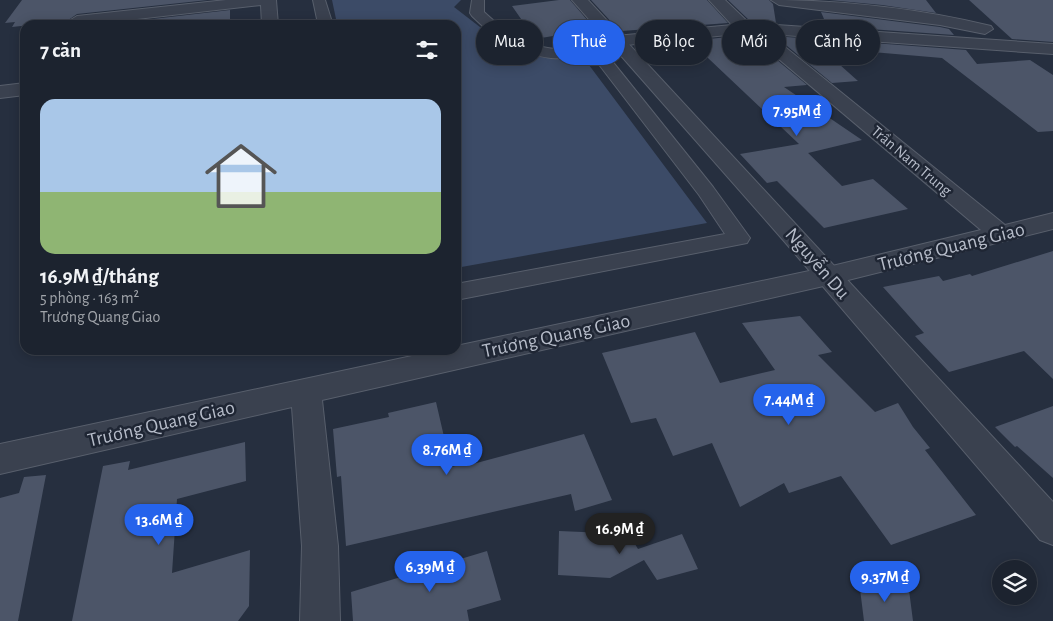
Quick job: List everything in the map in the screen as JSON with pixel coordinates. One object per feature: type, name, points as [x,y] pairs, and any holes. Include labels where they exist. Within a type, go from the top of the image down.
[{"type":"street","points":[[78,17],[132,7],[268,0],[270,20]]},
{"type":"street","points":[[319,0],[323,20]]},
{"type":"street","points":[[461,291],[740,238],[692,170],[650,121],[599,54],[581,52],[549,53],[533,50],[486,23],[478,13],[476,6],[478,0]]},
{"type":"street","name":"Nguyễn Du","points":[[580,0],[598,20]]},
{"type":"street","name":"Trần Nam Trung","points":[[717,0],[739,20]]},
{"type":"street","points":[[779,0],[940,20],[991,30]]},
{"type":"street","points":[[901,16],[906,12],[910,1]]},
{"type":"street","points":[[625,40],[722,31]]},
{"type":"street","points":[[786,31],[1053,49]]},
{"type":"street","name":"Nguyễn Du","points":[[625,51],[1053,528]]},
{"type":"street","name":"Trần Nam Trung","points":[[786,59],[1001,234]]},
{"type":"street","points":[[0,92],[20,90]]},
{"type":"street","name":"Trương Quang Giao","points":[[0,459],[828,276],[1053,222]]},
{"type":"street","points":[[306,390],[320,546],[320,621]]},
{"type":"water","points":[[332,0],[461,0],[454,7],[476,24],[476,65],[543,65],[543,57],[553,58],[553,65],[589,65],[707,223],[461,267],[461,20],[335,20]]},
{"type":"building","points":[[22,0],[208,0],[77,14],[68,20],[20,20],[20,26],[12,27],[15,22],[5,23]]},
{"type":"building","points":[[570,0],[587,20],[553,20],[553,36],[543,38],[543,20],[522,20],[512,6]]},
{"type":"building","points":[[591,0],[707,0],[725,20],[722,20],[722,23],[712,24],[712,20],[635,20],[635,30],[625,31],[625,20],[609,20]]},
{"type":"building","points":[[728,0],[769,0],[773,4],[776,20],[749,20]]},
{"type":"building","points":[[829,0],[926,0],[936,13],[882,5]]},
{"type":"building","points":[[969,0],[1053,0],[1053,42],[1012,39]]},
{"type":"building","points":[[230,10],[230,19],[222,20],[144,20]]},
{"type":"building","points":[[821,12],[940,27],[949,29],[954,35],[880,30],[880,20],[824,20]]},
{"type":"building","points":[[786,37],[796,38],[796,53],[786,45]]},
{"type":"building","points":[[722,38],[722,65],[783,65],[807,85],[784,87],[862,140],[808,153],[842,186],[873,179],[908,209],[824,228],[777,181],[767,183],[740,154],[799,144],[712,62],[712,39]]},
{"type":"building","points":[[880,44],[966,50],[977,64],[1030,60],[1053,75],[1053,131],[1038,132],[942,58],[880,53]]},
{"type":"building","points":[[810,65],[840,65],[858,81],[832,83]]},
{"type":"building","points":[[1053,251],[1053,379],[1024,351],[949,372],[915,336],[924,333],[883,287],[939,276],[943,281],[970,274],[972,276]]},
{"type":"building","points":[[800,316],[832,352],[818,355],[875,412],[898,403],[913,427],[930,448],[925,450],[976,515],[891,545],[841,476],[789,493],[784,483],[740,507],[712,443],[673,456],[656,418],[631,423],[602,353],[695,332],[720,383],[775,370],[742,323]]},
{"type":"building","points":[[436,402],[451,467],[468,463],[469,465],[584,434],[612,500],[575,511],[571,494],[346,546],[341,476],[337,477],[333,429],[389,417],[388,413]]},
{"type":"building","points":[[1053,406],[1053,478],[1017,446],[1015,447],[995,427]]},
{"type":"building","points":[[245,442],[246,481],[177,499],[172,573],[250,550],[249,606],[238,621],[72,621],[103,466],[130,461],[128,470]]},
{"type":"building","points":[[46,475],[18,621],[0,621],[0,498],[19,493],[24,477]]},
{"type":"building","points":[[559,531],[629,534],[638,549],[682,534],[698,569],[657,580],[644,560],[610,578],[558,575]]},
{"type":"building","points":[[487,551],[501,600],[467,610],[469,621],[353,621],[351,592]]},
{"type":"building","points":[[859,581],[909,590],[913,621],[864,621]]}]
